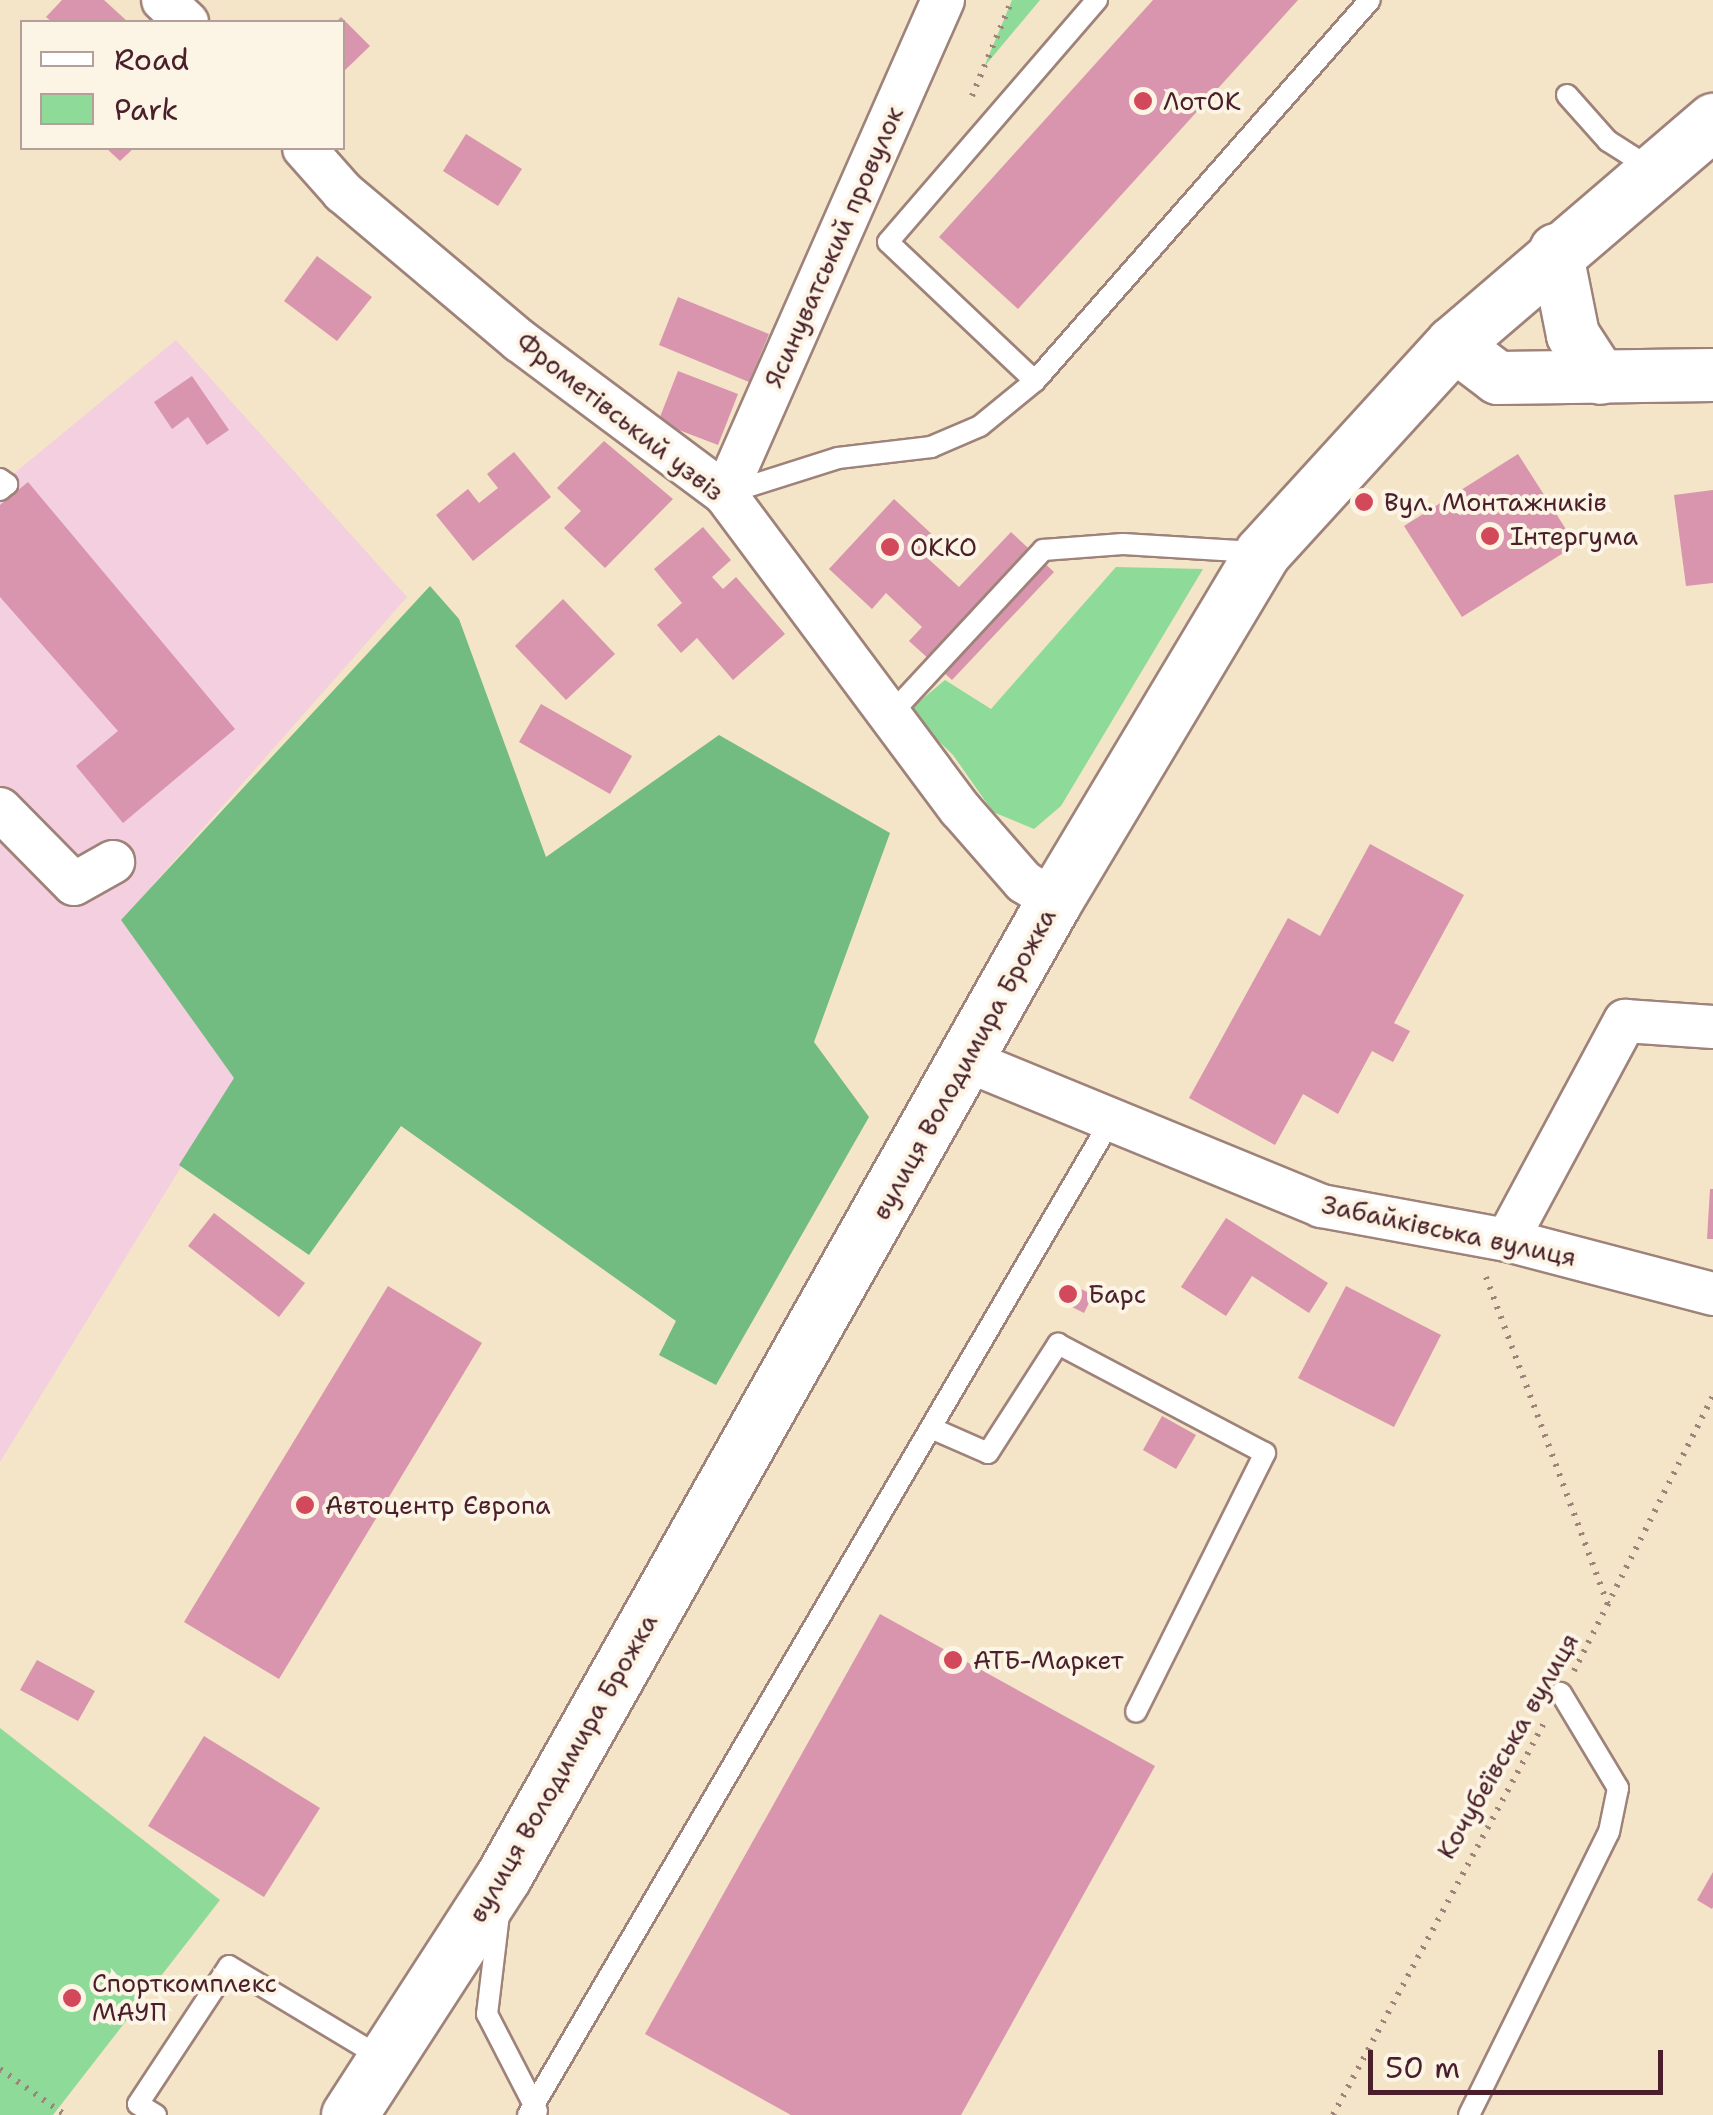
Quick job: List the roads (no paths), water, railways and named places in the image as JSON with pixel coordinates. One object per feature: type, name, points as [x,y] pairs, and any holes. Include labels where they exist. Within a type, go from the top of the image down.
[{"type":"main road","name":"вулиця Володимира Брожка","points":[[349,2115],[503,1878],[968,1062],[1054,901],[1262,553],[1453,344],[1556,250],[1713,121]]},
{"type":"street","points":[[163,0],[185,20]]},
{"type":"street","name":"Ясинуватський провулок","points":[[724,494],[942,0]]},
{"type":"street","name":"Фрометівський узвіз","points":[[306,150],[344,192],[520,341],[724,494],[888,716],[1004,861],[1054,901]]},
{"type":"street","points":[[1556,250],[1573,335],[1601,378]]},
{"type":"street","points":[[1453,344],[1498,378],[1713,375]]},
{"type":"street","points":[[0,809],[74,884],[113,862]]},
{"type":"street","points":[[1488,1236],[1625,1021],[1713,1027]]},
{"type":"street","name":"Забайківська вулиця","points":[[968,1062],[1322,1206],[1488,1236],[1713,1294]]},
{"type":"lane","points":[[1035,381],[888,242],[1097,0]]},
{"type":"lane","points":[[724,494],[838,458],[931,447],[980,426],[1035,381],[1370,0]]},
{"type":"lane","points":[[1567,95],[1608,141],[1654,170]]},
{"type":"lane","points":[[0,479],[7,484],[0,490]]},
{"type":"lane","points":[[888,716],[1043,550],[1124,544],[1262,553]]},
{"type":"lane","points":[[534,2113],[1110,1122]]},
{"type":"lane","points":[[931,1428],[988,1454],[1058,1344],[1265,1453],[1136,1712]]},
{"type":"lane","points":[[1470,2115],[1610,1832],[1618,1788],[1561,1693]]},
{"type":"lane","points":[[503,1878],[487,2014],[534,2113]]},
{"type":"lane","points":[[156,2115],[138,2104],[229,1966],[386,2060]]},
{"type":"place","name":"ЛотОК","points":[[1143,101]]},
{"type":"place","name":"Вул. Монтажників","points":[[1364,502]]},
{"type":"place","name":"Інтергума","points":[[1490,536]]},
{"type":"place","name":"ОККО","points":[[890,547]]},
{"type":"place","name":"Барс","points":[[1068,1294]]},
{"type":"place","name":"Автоцентр Європа","points":[[305,1505]]},
{"type":"place","name":"АТБ-Маркет","points":[[953,1660]]},
{"type":"place","name":"Спорткомплекс МАУП","points":[[72,1998]]}]
